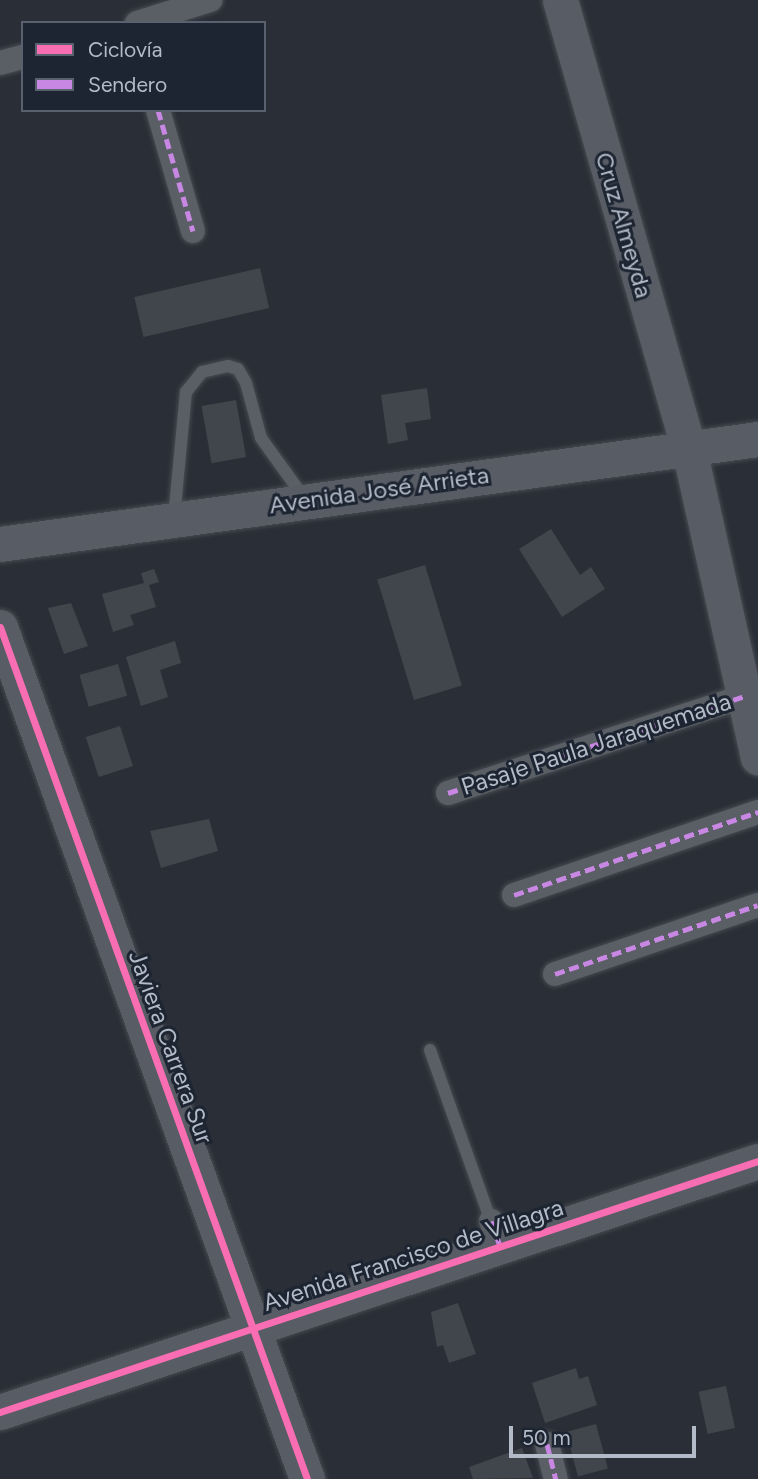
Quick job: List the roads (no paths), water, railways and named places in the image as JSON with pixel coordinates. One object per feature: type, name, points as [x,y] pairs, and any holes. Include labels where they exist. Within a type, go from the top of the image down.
[{"type":"street","points":[[143,21],[210,0]]},
{"type":"street","name":"Cruz Almeyda","points":[[560,0],[689,449],[758,757]]},
{"type":"street","points":[[0,63],[21,58]]},
{"type":"street","points":[[159,112],[193,231]]},
{"type":"street","name":"Avenida José Arrieta","points":[[0,544],[306,499],[758,439]]},
{"type":"street","name":"Javiera Carrera Sur","points":[[0,627],[307,1479]]},
{"type":"street","name":"Pasaje Paula Jaraquemada","points":[[448,793],[745,696]]},
{"type":"street","points":[[514,895],[758,812]]},
{"type":"street","points":[[555,974],[758,905]]},
{"type":"street","name":"Avenida Francisco de Villagra","points":[[0,1412],[252,1328],[496,1234],[758,1161]]},
{"type":"street","points":[[547,1444],[556,1479]]},
{"type":"lane","points":[[174,519],[186,392],[202,372],[228,366],[238,369],[246,383],[261,438],[306,499]]},
{"type":"lane","points":[[430,1050],[496,1234]]}]
